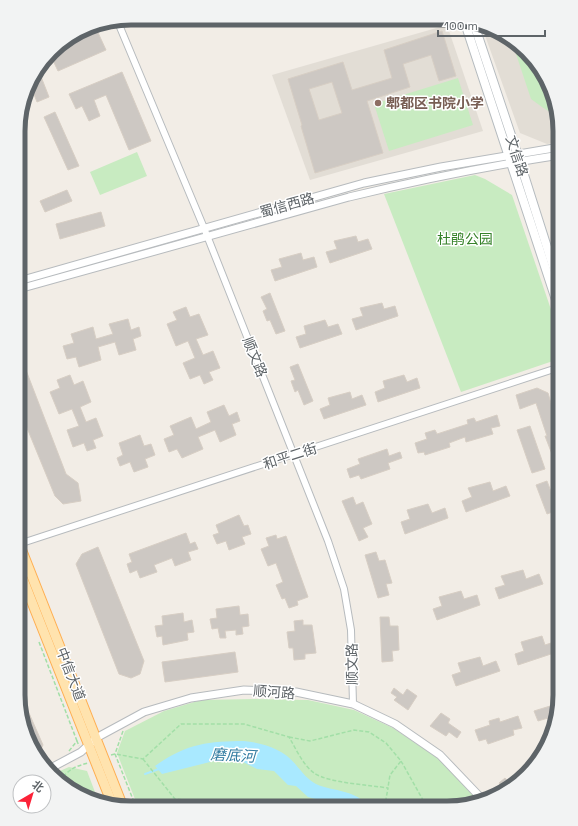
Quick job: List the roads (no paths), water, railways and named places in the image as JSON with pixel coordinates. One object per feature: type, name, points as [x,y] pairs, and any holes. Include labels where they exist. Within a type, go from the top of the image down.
[{"type":"main road","points":[[467,27],[514,158],[553,289]]},
{"type":"main road","name":"文信路","points":[[476,29],[514,158],[553,268]]},
{"type":"main road","name":"中信大道","points":[[25,558],[100,760],[111,799]]},
{"type":"main road","name":"中信大道","points":[[25,583],[93,741]]},
{"type":"main road","name":"中信大道","points":[[100,760],[120,800]]},
{"type":"street","name":"顺文路","points":[[119,26],[204,228],[328,541],[344,589],[351,630],[353,704]]},
{"type":"street","name":"蜀信西路","points":[[25,287],[349,197],[553,149]]},
{"type":"street","name":"蜀信西路","points":[[25,279],[364,183],[441,167],[514,158],[553,155]]},
{"type":"street","name":"和平二街","points":[[25,540],[553,369]]},
{"type":"street","name":"顺河路","points":[[53,767],[81,752],[93,741],[144,712],[191,698],[244,690],[296,692],[353,704],[395,724],[440,755],[479,796]]},
{"type":"water","points":[[244,741],[266,745],[291,759],[305,776],[316,784],[352,794],[363,801],[323,801],[308,797],[296,786],[288,785],[274,771],[257,769],[237,759],[231,758],[214,761],[162,774],[155,766],[187,748],[220,742]]},
{"type":"waterway","name":"磨底河","points":[[145,774],[159,769]]},
{"type":"place","name":"郫都区书院小学","points":[[378,103]]},
{"type":"park label","name":"杜鹃公园","points":[[465,239]]}]
